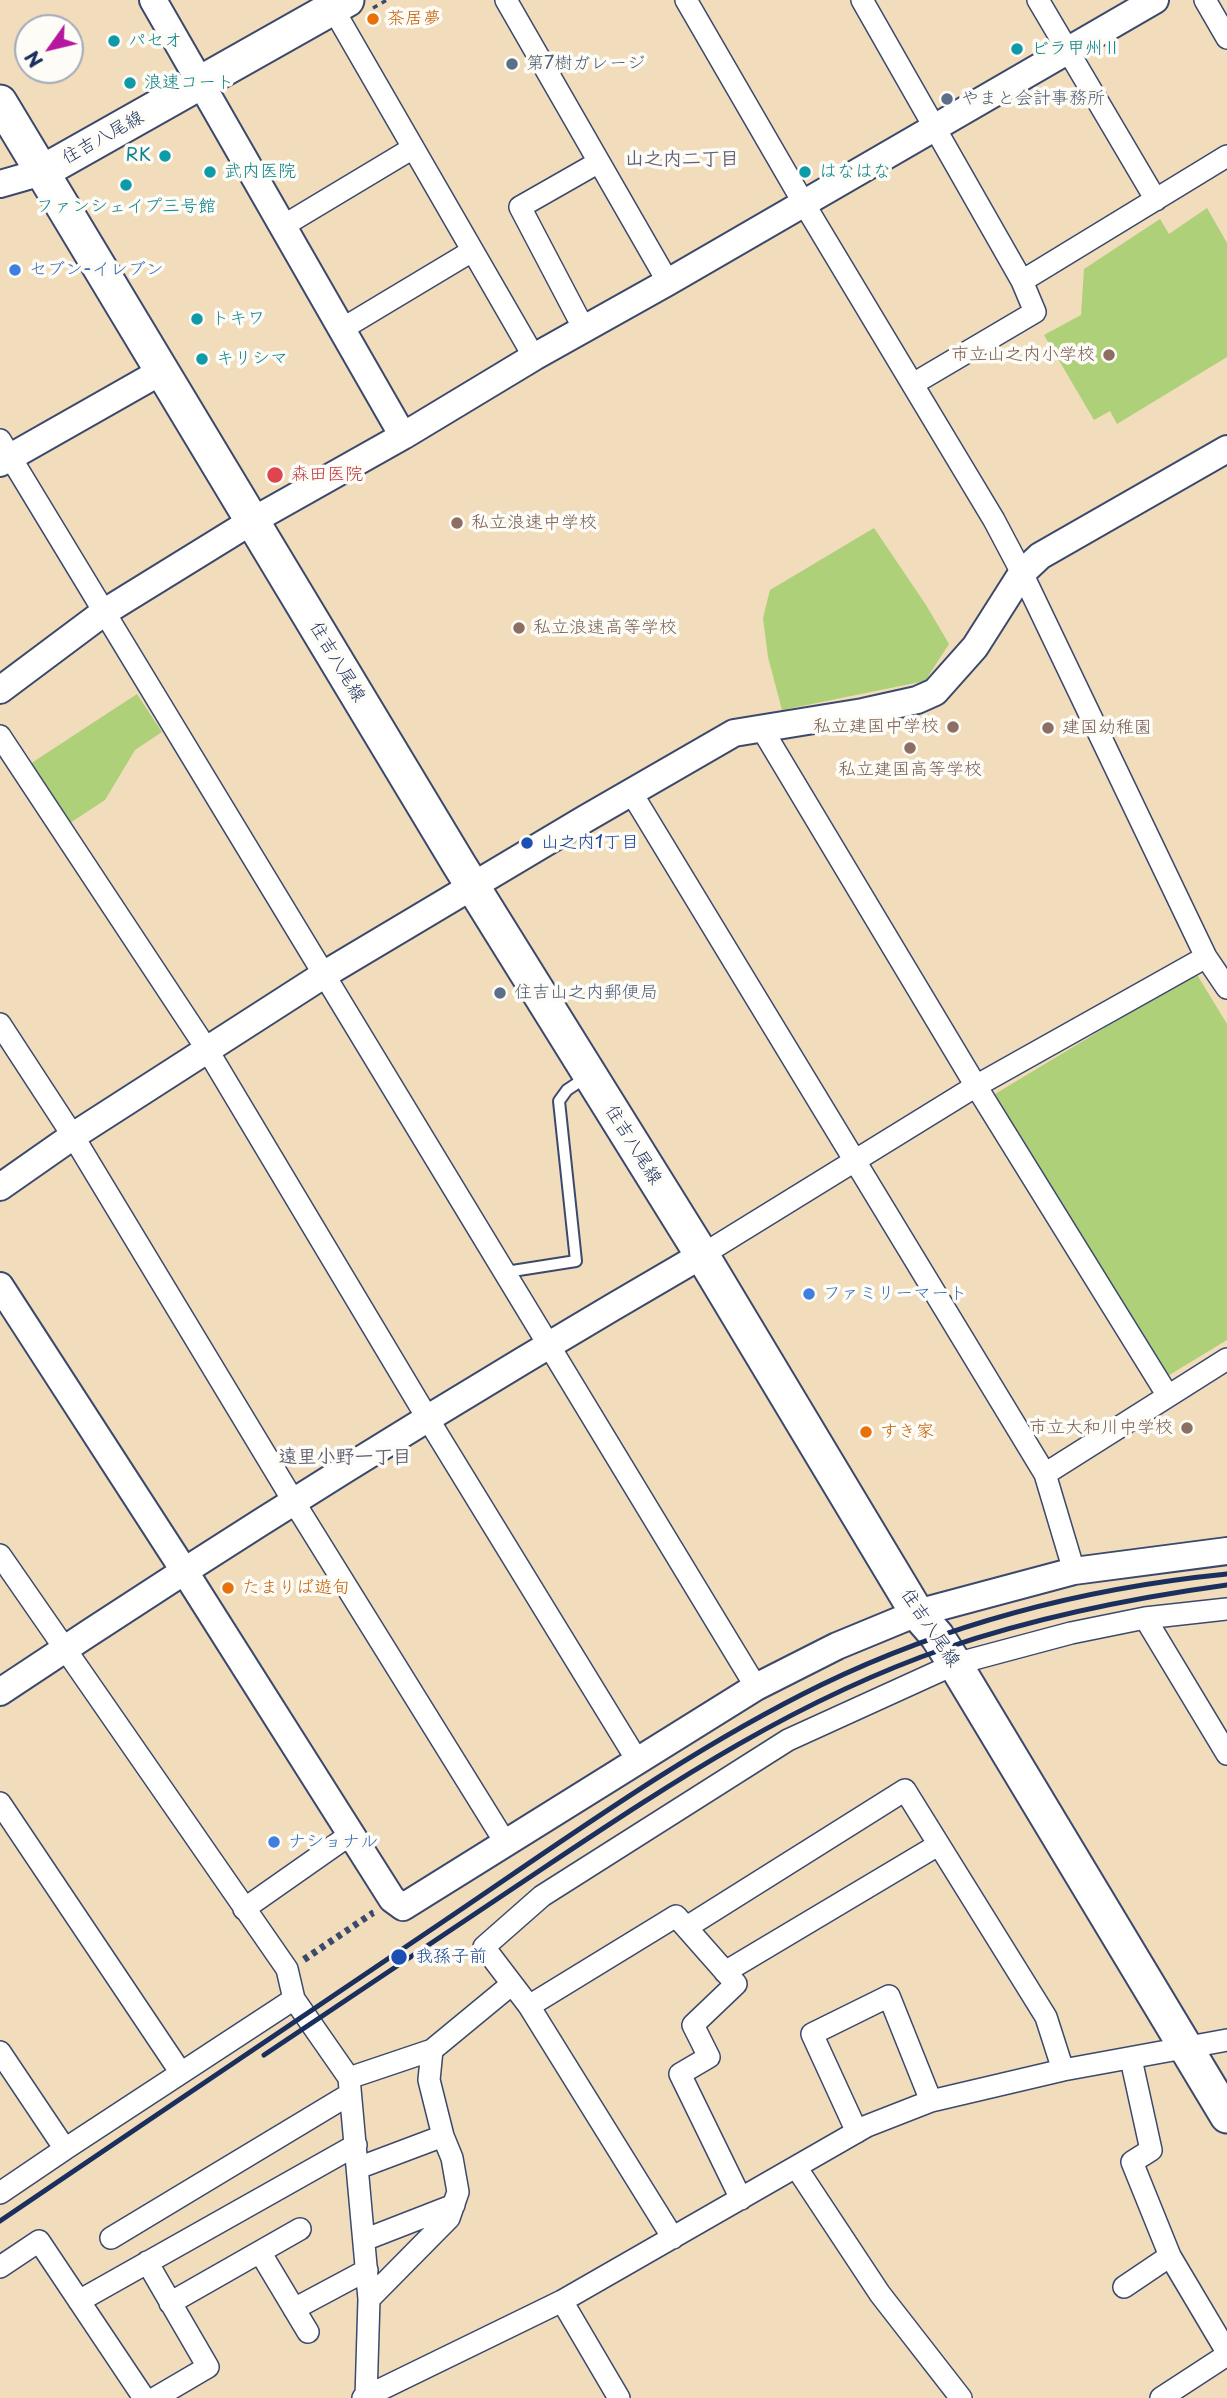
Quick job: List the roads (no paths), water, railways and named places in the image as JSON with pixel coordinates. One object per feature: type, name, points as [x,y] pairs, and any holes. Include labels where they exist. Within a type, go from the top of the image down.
[{"type":"main road","name":"住吉八尾線","points":[[42,172],[201,84],[336,3]]},
{"type":"main road","name":"住吉八尾線","points":[[0,102],[473,887],[702,1255],[917,1613],[937,1636],[955,1664],[1227,2116]]},
{"type":"street","points":[[153,0],[403,436]]},
{"type":"street","points":[[506,0],[668,282]]},
{"type":"street","points":[[686,0],[993,520],[1022,573],[1206,957],[1227,988]]},
{"type":"street","points":[[862,0],[1022,281],[1035,312],[913,384]]},
{"type":"street","points":[[1038,0],[1156,200]]},
{"type":"street","points":[[0,690],[103,613],[252,522],[1155,0]]},
{"type":"street","points":[[1205,0],[1227,38]]},
{"type":"street","points":[[336,3],[413,148],[534,357]]},
{"type":"street","points":[[283,226],[413,148]]},
{"type":"street","points":[[1022,281],[1227,156]]},
{"type":"street","points":[[584,328],[520,207],[599,162]]},
{"type":"street","points":[[0,184],[42,172]]},
{"type":"street","points":[[342,329],[472,251]]},
{"type":"street","points":[[162,371],[3,454],[325,975],[756,1687]]},
{"type":"street","points":[[0,1186],[73,1136],[325,975],[734,733],[863,712],[917,700],[935,692],[975,647],[1022,573],[1040,556],[1227,449]]},
{"type":"street","points":[[762,729],[976,1086],[1168,1396]]},
{"type":"street","points":[[0,736],[208,1051],[636,1760]]},
{"type":"street","points":[[631,792],[1045,1474],[1074,1571]]},
{"type":"street","points":[[0,1692],[428,1419],[702,1255],[976,1086],[1206,957]]},
{"type":"street","points":[[0,1024],[73,1136],[294,1503],[505,1842]]},
{"type":"street","points":[[0,1286],[351,1834],[385,1905],[403,1907],[756,1687],[837,1646],[917,1613],[1074,1571],[1227,1550]]},
{"type":"street","points":[[1045,1474],[1227,1359]]},
{"type":"street","points":[[0,1555],[244,1909],[293,1967],[294,1999],[349,2086],[369,2299],[365,2398],[562,2301],[857,2132],[931,2101],[1063,2070],[1227,2040]]},
{"type":"street","points":[[673,2238],[529,2006],[484,1947],[542,1896],[788,1740],[955,1664],[1071,1633],[1145,1618],[1227,1609]]},
{"type":"street","points":[[1145,1618],[1227,1754]]},
{"type":"street","points":[[687,1927],[905,1790],[1046,2017],[1063,2070]]},
{"type":"street","points":[[0,1803],[181,2073]]},
{"type":"street","points":[[244,1909],[351,1834]]},
{"type":"street","points":[[725,1972],[938,1845]]},
{"type":"street","points":[[529,2006],[676,1916],[736,1984],[693,2025],[709,2057],[680,2074],[741,2199]]},
{"type":"street","points":[[111,2238],[349,2086],[432,2050],[512,1984]]},
{"type":"street","points":[[857,2132],[811,2034],[889,1996],[931,2101]]},
{"type":"street","points":[[0,2193],[294,1999]]},
{"type":"street","points":[[369,2299],[449,2218],[458,2192],[452,2158],[443,2136],[429,2080],[432,2050]]},
{"type":"street","points":[[0,2052],[65,2149]]},
{"type":"street","points":[[1132,2059],[1151,2150],[1132,2162],[1170,2256],[1227,2353],[1161,2398]]},
{"type":"street","points":[[358,2168],[443,2136]]},
{"type":"street","points":[[79,2301],[356,2145]]},
{"type":"street","points":[[796,2167],[880,2294],[961,2398]]},
{"type":"street","points":[[364,2240],[454,2206]]},
{"type":"street","points":[[170,2303],[300,2229]]},
{"type":"street","points":[[0,2267],[39,2241],[144,2398]]},
{"type":"street","points":[[260,2252],[308,2332]]},
{"type":"street","points":[[1124,2287],[1170,2256]]},
{"type":"street","points":[[147,2262],[208,2367],[155,2398]]},
{"type":"street","points":[[294,2309],[367,2270]]},
{"type":"street","points":[[562,2301],[619,2398]]},
{"type":"lane","points":[[506,1272],[576,1261],[559,1101],[567,1090],[590,1075]]},
{"type":"railway","points":[[0,2221],[582,1827],[676,1766],[772,1710],[869,1663],[919,1643],[1019,1611],[1122,1589],[1227,1574]]},
{"type":"railway","points":[[264,2055],[690,1773],[738,1744],[839,1692],[946,1648],[1015,1627],[1120,1602],[1227,1585]]},
{"type":"place","name":"茶居夢","points":[[373,19]]},
{"type":"place","name":"パセオ","points":[[114,41]]},
{"type":"place","name":"ビラ甲州Ⅱ","points":[[1017,49]]},
{"type":"place","name":"第7樹ガレージ","points":[[512,64]]},
{"type":"place","name":"浪速コート","points":[[130,83]]},
{"type":"place","name":"やまと会計事務所","points":[[947,99]]},
{"type":"place","name":"RK","points":[[165,156]]},
{"type":"place","name":"武内医院","points":[[210,172]]},
{"type":"place","name":"はなはな","points":[[805,172]]},
{"type":"place","name":"ファンシェイプ三号館","points":[[126,185]]},
{"type":"place","name":"セブン-イレブン","points":[[15,270]]},
{"type":"place","name":"トキワ","points":[[197,319]]},
{"type":"place","name":"市立山之内小学校","points":[[1109,355]]},
{"type":"place","name":"キリシマ","points":[[202,359]]},
{"type":"place","name":"森田医院","points":[[275,475]]},
{"type":"place","name":"私立浪速中学校","points":[[457,523]]},
{"type":"place","name":"私立浪速高等学校","points":[[519,628]]},
{"type":"place","name":"私立建国中学校","points":[[953,727]]},
{"type":"place","name":"建国幼稚園","points":[[1048,728]]},
{"type":"place","name":"私立建国高等学校","points":[[910,748]]},
{"type":"place","name":"山之内1丁目","points":[[527,843]]},
{"type":"place","name":"住吉山之内郵便局","points":[[500,993]]},
{"type":"place","name":"ファミリーマート","points":[[809,1294]]},
{"type":"place","name":"市立大和川中学校","points":[[1187,1428]]},
{"type":"place","name":"すき家","points":[[866,1432]]},
{"type":"place","name":"たまりば遊旬","points":[[228,1588]]},
{"type":"place","name":"ナショナル","points":[[274,1842]]},
{"type":"place","name":"我孫子前","points":[[399,1957]]},
{"type":"district","name":"山之内二丁目","points":[[682,160]]},
{"type":"district","name":"遠里小野一丁目","points":[[345,1458]]}]
